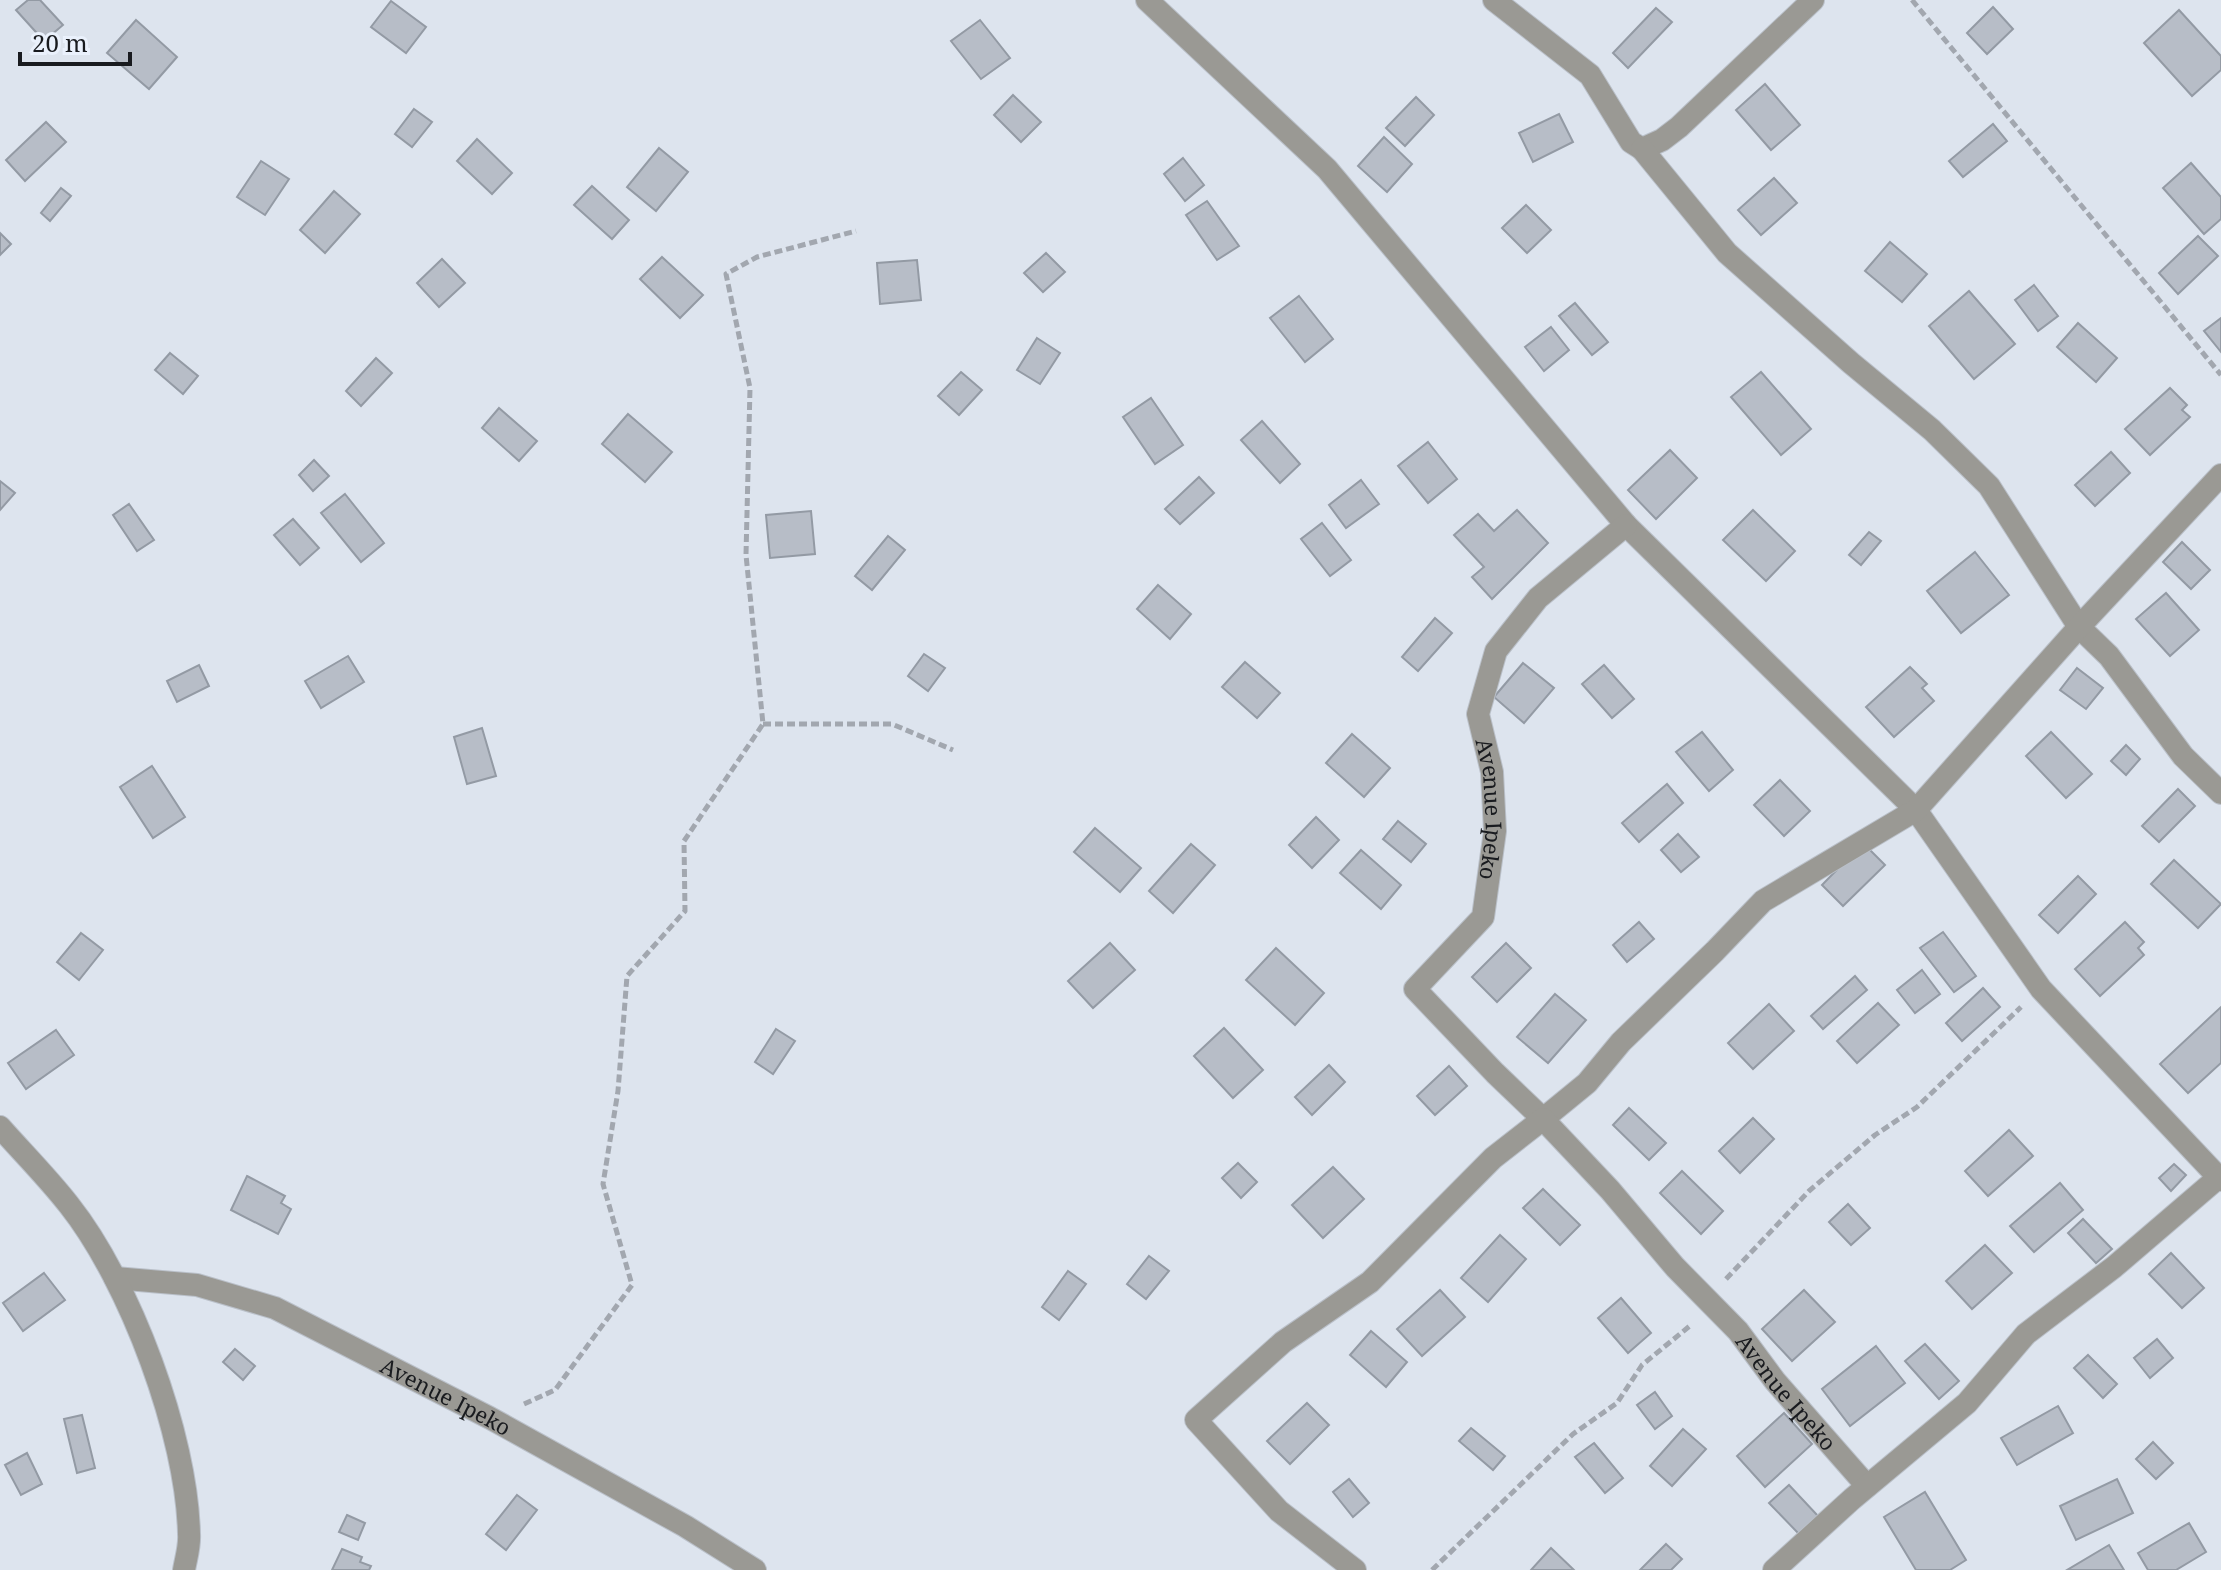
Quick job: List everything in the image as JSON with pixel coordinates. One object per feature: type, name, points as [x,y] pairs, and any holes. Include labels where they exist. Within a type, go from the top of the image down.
[{"type":"street","points":[[1147,0],[1327,169],[1626,525],[1916,810],[2041,989],[2220,1178],[2114,1267],[2026,1334],[1967,1403],[1867,1486],[1774,1570]]},
{"type":"street","points":[[1494,0],[1590,75],[1631,142],[1642,149],[1727,253],[1932,430],[1989,486],[2079,627],[2109,656],[2183,756],[2221,793]]},
{"type":"street","points":[[1642,149],[1662,140],[1679,127],[1813,0]]},
{"type":"street","points":[[1355,1570],[1279,1511],[1196,1420],[1283,1342],[1370,1282],[1493,1158],[1587,1083],[1621,1042],[1763,901],[1916,810],[2079,627],[2221,475]]},
{"type":"street","name":"Avenue Ipeko","points":[[1626,525],[1538,598],[1496,651],[1478,714],[1492,772],[1495,831],[1483,917],[1415,989],[1610,1190],[1675,1267],[1738,1331],[1775,1381],[1867,1486]]},
{"type":"street","points":[[0,1127],[70,1206],[115,1278],[155,1372],[182,1464],[190,1536],[184,1570]]},
{"type":"street","name":"Avenue Ipeko","points":[[115,1278],[197,1285],[275,1308],[490,1418],[685,1526],[755,1570]]},
{"type":"path","points":[[1912,0],[2221,375]]},
{"type":"path","points":[[490,1418],[555,1390],[632,1285],[603,1184],[618,1091],[627,976],[685,911],[684,841],[763,724],[746,555],[750,388],[726,274],[757,257],[856,231]]},
{"type":"path","points":[[763,724],[892,724],[953,750]]},
{"type":"path","points":[[1432,1570],[1573,1434],[1617,1403],[1642,1365],[1690,1327],[1707,1299],[1809,1191],[1875,1135],[1917,1107],[2041,989]]},
{"type":"building","points":[[28,0],[40,0],[63,25],[44,41],[16,10]]},
{"type":"building","points":[[391,1],[426,27],[406,53],[371,27]]},
{"type":"building","points":[[1993,7],[2013,29],[1987,54],[1967,33]]},
{"type":"building","points":[[1656,8],[1672,22],[1628,68],[1613,53]]},
{"type":"building","points":[[2179,10],[2221,56],[2221,70],[2192,96],[2144,43]]},
{"type":"building","points":[[136,20],[177,57],[149,89],[107,53]]},
{"type":"building","points":[[980,20],[1010,58],[981,79],[951,41]]},
{"type":"building","points":[[1765,84],[1800,125],[1771,150],[1736,110]]},
{"type":"building","points":[[1013,95],[1041,122],[1021,142],[994,115]]},
{"type":"building","points":[[1416,97],[1434,115],[1405,146],[1386,128]]},
{"type":"building","points":[[414,109],[432,122],[412,147],[395,134]]},
{"type":"building","points":[[1559,114],[1573,142],[1533,162],[1519,133]]},
{"type":"building","points":[[46,122],[66,142],[25,181],[6,160]]},
{"type":"building","points":[[1993,124],[2007,141],[1963,177],[1949,161]]},
{"type":"building","points":[[1384,137],[1412,164],[1387,192],[1358,166]]},
{"type":"building","points":[[477,139],[512,173],[492,194],[457,161]]},
{"type":"building","points":[[659,148],[688,172],[656,211],[627,187]]},
{"type":"building","points":[[1183,158],[1204,185],[1185,201],[1164,174]]},
{"type":"building","points":[[261,161],[289,179],[265,215],[237,197]]},
{"type":"building","points":[[2191,163],[2221,197],[2221,219],[2204,234],[2163,188]]},
{"type":"building","points":[[1774,178],[1797,203],[1761,235],[1738,210]]},
{"type":"building","points":[[592,186],[629,220],[612,239],[574,205]]},
{"type":"building","points":[[61,188],[71,196],[50,221],[41,213]]},
{"type":"building","points":[[334,191],[360,214],[325,253],[300,230]]},
{"type":"building","points":[[1207,201],[1239,246],[1217,260],[1186,215]]},
{"type":"building","points":[[1526,205],[1551,230],[1527,253],[1502,228]]},
{"type":"building","points":[[0,233],[11,244],[0,255]]},
{"type":"building","points":[[2198,236],[2218,256],[2178,294],[2159,273]]},
{"type":"building","points":[[1890,242],[1927,274],[1902,302],[1865,271]]},
{"type":"building","points":[[1046,253],[1065,272],[1043,292],[1024,273]]},
{"type":"building","points":[[662,257],[703,295],[680,318],[640,279]]},
{"type":"building","points":[[442,259],[465,283],[439,307],[417,283]]},
{"type":"building","points":[[917,260],[921,300],[880,304],[877,263]]},
{"type":"building","points":[[2034,285],[2058,316],[2038,331],[2015,300]]},
{"type":"building","points":[[1969,291],[2015,344],[1974,379],[1929,326]]},
{"type":"building","points":[[1299,296],[1333,339],[1305,362],[1270,318]]},
{"type":"building","points":[[1575,303],[1608,342],[1592,355],[1559,316]]},
{"type":"building","points":[[2221,318],[2221,352],[2204,331]]},
{"type":"building","points":[[2078,323],[2117,358],[2096,382],[2057,347]]},
{"type":"building","points":[[1551,327],[1569,350],[1544,371],[1525,347]]},
{"type":"building","points":[[1037,338],[1060,353],[1040,384],[1017,370]]},
{"type":"building","points":[[170,353],[198,376],[183,394],[155,370]]},
{"type":"building","points":[[376,358],[392,373],[361,406],[346,391]]},
{"type":"building","points":[[961,372],[982,390],[959,415],[938,396]]},
{"type":"building","points":[[1761,372],[1811,429],[1781,455],[1731,397]]},
{"type":"building","points":[[2170,388],[2187,405],[2182,410],[2190,417],[2150,455],[2125,429]]},
{"type":"building","points":[[1151,398],[1183,445],[1155,464],[1123,417]]},
{"type":"building","points":[[499,408],[537,441],[519,461],[482,428]]},
{"type":"building","points":[[628,414],[672,452],[645,482],[602,444]]},
{"type":"building","points":[[1262,421],[1300,464],[1280,483],[1241,440]]},
{"type":"building","points":[[1428,442],[1457,479],[1428,503],[1398,466]]},
{"type":"building","points":[[1670,450],[1697,478],[1656,519],[1628,490]]},
{"type":"building","points":[[2111,452],[2130,473],[2095,506],[2075,485]]},
{"type":"building","points":[[314,460],[329,476],[313,491],[299,475]]},
{"type":"building","points":[[1199,477],[1214,493],[1180,524],[1165,509]]},
{"type":"building","points":[[1361,480],[1379,504],[1346,528],[1329,505]]},
{"type":"building","points":[[0,481],[15,493],[0,510]]},
{"type":"building","points":[[345,494],[384,543],[361,562],[321,513]]},
{"type":"building","points":[[129,504],[154,540],[137,551],[113,515]]},
{"type":"building","points":[[1517,510],[1548,543],[1492,599],[1472,577],[1484,567],[1454,535],[1478,514],[1494,531]]},
{"type":"building","points":[[1753,510],[1795,551],[1766,581],[1723,540]]},
{"type":"building","points":[[811,511],[815,554],[770,558],[766,515]]},
{"type":"building","points":[[293,519],[319,548],[300,565],[274,535]]},
{"type":"building","points":[[1322,523],[1351,560],[1330,576],[1301,539]]},
{"type":"building","points":[[1869,532],[1881,541],[1861,565],[1849,555]]},
{"type":"building","points":[[888,536],[905,550],[872,590],[855,576]]},
{"type":"building","points":[[2182,542],[2210,570],[2191,589],[2163,562]]},
{"type":"building","points":[[1975,552],[2009,595],[1961,633],[1927,591]]},
{"type":"building","points":[[1158,585],[1191,614],[1170,639],[1137,609]]},
{"type":"building","points":[[2166,593],[2199,630],[2170,656],[2136,619]]},
{"type":"building","points":[[1435,618],[1452,633],[1418,671],[1402,657]]},
{"type":"building","points":[[924,654],[945,668],[928,691],[908,676]]},
{"type":"building","points":[[348,656],[364,682],[321,708],[305,681]]},
{"type":"building","points":[[1245,662],[1280,693],[1257,718],[1222,687]]},
{"type":"building","points":[[1523,663],[1554,688],[1524,723],[1494,697]]},
{"type":"building","points":[[199,665],[209,686],[177,702],[167,681]]},
{"type":"building","points":[[1604,665],[1634,699],[1612,718],[1582,684]]},
{"type":"building","points":[[1910,667],[1927,684],[1922,688],[1934,701],[1894,737],[1866,707]]},
{"type":"building","points":[[2077,668],[2103,688],[2086,709],[2060,690]]},
{"type":"building","points":[[482,728],[496,776],[467,784],[454,737]]},
{"type":"building","points":[[1702,732],[1733,770],[1709,791],[1676,752]]},
{"type":"building","points":[[2051,732],[2092,774],[2066,798],[2026,756]]},
{"type":"building","points":[[1352,734],[1390,768],[1364,797],[1326,763]]},
{"type":"building","points":[[2126,745],[2140,759],[2126,775],[2111,761]]},
{"type":"building","points":[[152,766],[185,817],[153,838],[120,787]]},
{"type":"building","points":[[1780,780],[1810,811],[1784,836],[1754,805]]},
{"type":"building","points":[[1667,784],[1683,803],[1639,842],[1622,823]]},
{"type":"building","points":[[2178,789],[2195,806],[2159,842],[2142,826]]},
{"type":"building","points":[[1316,817],[1339,840],[1312,868],[1289,845]]},
{"type":"building","points":[[1398,821],[1426,844],[1411,862],[1383,839]]},
{"type":"building","points":[[1095,828],[1141,868],[1120,892],[1074,852]]},
{"type":"building","points":[[1678,834],[1699,857],[1681,872],[1661,850]]},
{"type":"building","points":[[1863,843],[1885,865],[1843,906],[1822,885]]},
{"type":"building","points":[[1191,844],[1215,865],[1173,913],[1149,891]]},
{"type":"building","points":[[1361,850],[1401,885],[1381,909],[1340,873]]},
{"type":"building","points":[[2174,860],[2221,904],[2198,928],[2151,884]]},
{"type":"building","points":[[2078,876],[2096,894],[2058,933],[2039,915]]},
{"type":"building","points":[[1639,922],[1654,939],[1627,962],[1613,945]]},
{"type":"building","points":[[2125,922],[2144,942],[2138,948],[2144,955],[2100,996],[2075,969]]},
{"type":"building","points":[[1943,932],[1976,976],[1954,992],[1920,948]]},
{"type":"building","points":[[81,933],[103,950],[79,980],[57,962]]},
{"type":"building","points":[[1110,943],[1135,970],[1093,1008],[1068,981]]},
{"type":"building","points":[[1506,943],[1531,968],[1497,1002],[1472,977]]},
{"type":"building","points":[[1276,948],[1324,993],[1295,1025],[1246,980]]},
{"type":"building","points":[[1922,970],[1940,994],[1915,1013],[1897,990]]},
{"type":"building","points":[[1855,976],[1867,990],[1823,1029],[1811,1016]]},
{"type":"building","points":[[1983,988],[2000,1007],[1962,1041],[1946,1023]]},
{"type":"building","points":[[1555,994],[1586,1020],[1548,1063],[1517,1037]]},
{"type":"building","points":[[1878,1003],[1899,1025],[1857,1063],[1837,1041]]},
{"type":"building","points":[[1769,1004],[1794,1031],[1753,1069],[1728,1043]]},
{"type":"building","points":[[2221,1007],[2221,1063],[2188,1093],[2160,1064]]},
{"type":"building","points":[[1224,1028],[1263,1070],[1233,1098],[1194,1056]]},
{"type":"building","points":[[776,1029],[795,1041],[773,1074],[755,1062]]},
{"type":"building","points":[[56,1030],[74,1055],[26,1089],[8,1063]]},
{"type":"building","points":[[1329,1065],[1345,1082],[1312,1115],[1295,1097]]},
{"type":"building","points":[[1449,1066],[1467,1086],[1435,1115],[1417,1096]]},
{"type":"building","points":[[1629,1108],[1666,1143],[1649,1160],[1613,1125]]},
{"type":"building","points":[[1753,1118],[1774,1139],[1740,1173],[1719,1151]]},
{"type":"building","points":[[2009,1130],[2033,1156],[1988,1196],[1965,1171]]},
{"type":"building","points":[[1238,1163],[1257,1182],[1241,1198],[1222,1178]]},
{"type":"building","points":[[2174,1164],[2186,1175],[2171,1191],[2159,1178]]},
{"type":"building","points":[[1333,1167],[1364,1199],[1323,1238],[1292,1205]]},
{"type":"building","points":[[1682,1171],[1723,1211],[1701,1234],[1660,1193]]},
{"type":"building","points":[[247,1176],[285,1196],[281,1203],[291,1209],[278,1234],[231,1210]]},
{"type":"building","points":[[2060,1183],[2083,1210],[2034,1252],[2010,1226]]},
{"type":"building","points":[[1543,1189],[1580,1225],[1560,1245],[1523,1208]]},
{"type":"building","points":[[1848,1204],[1870,1228],[1851,1245],[1829,1222]]},
{"type":"building","points":[[2083,1219],[2112,1249],[2096,1263],[2068,1233]]},
{"type":"building","points":[[1500,1235],[1526,1259],[1488,1302],[1461,1278]]},
{"type":"building","points":[[1985,1245],[2012,1273],[1972,1309],[1946,1281]]},
{"type":"building","points":[[2171,1253],[2204,1288],[2182,1308],[2149,1274]]},
{"type":"building","points":[[1149,1256],[1169,1271],[1146,1299],[1127,1284]]},
{"type":"building","points":[[1068,1271],[1086,1284],[1059,1320],[1042,1307]]},
{"type":"building","points":[[44,1273],[65,1300],[23,1331],[3,1303]]},
{"type":"building","points":[[1440,1290],[1465,1317],[1422,1356],[1397,1329]]},
{"type":"building","points":[[1804,1290],[1835,1322],[1792,1361],[1762,1329]]},
{"type":"building","points":[[1621,1298],[1651,1333],[1628,1353],[1598,1318]]},
{"type":"building","points":[[1371,1331],[1407,1362],[1386,1387],[1350,1355]]},
{"type":"building","points":[[2157,1339],[2173,1358],[2150,1378],[2134,1358]]},
{"type":"building","points":[[1925,1344],[1959,1381],[1939,1399],[1905,1361]]},
{"type":"building","points":[[1876,1346],[1905,1383],[1850,1426],[1822,1389]]},
{"type":"building","points":[[235,1349],[255,1366],[243,1380],[223,1362]]},
{"type":"building","points":[[2088,1355],[2117,1384],[2103,1398],[2074,1368]]},
{"type":"building","points":[[1655,1392],[1672,1416],[1655,1429],[1637,1405]]},
{"type":"building","points":[[1307,1403],[1329,1425],[1290,1464],[1267,1441]]},
{"type":"building","points":[[2058,1406],[2073,1433],[2017,1465],[2001,1438]]},
{"type":"building","points":[[1784,1413],[1812,1444],[1765,1487],[1737,1456]]},
{"type":"building","points":[[82,1415],[95,1468],[77,1473],[64,1419]]},
{"type":"building","points":[[1471,1428],[1505,1456],[1493,1470],[1459,1441]]},
{"type":"building","points":[[1683,1429],[1706,1449],[1672,1486],[1650,1466]]},
{"type":"building","points":[[2153,1442],[2173,1463],[2156,1479],[2136,1459]]},
{"type":"building","points":[[1594,1443],[1623,1478],[1605,1493],[1575,1457]]},
{"type":"building","points":[[27,1453],[42,1484],[21,1495],[5,1465]]},
{"type":"building","points":[[1349,1479],[1369,1503],[1353,1517],[1333,1492]]},
{"type":"building","points":[[2117,1479],[2133,1513],[2076,1540],[2060,1506]]},
{"type":"building","points":[[1789,1485],[1818,1516],[1799,1534],[1769,1503]]},
{"type":"building","points":[[1925,1492],[1966,1560],[1950,1570],[1916,1570],[1884,1517]]},
{"type":"building","points":[[517,1495],[537,1510],[506,1550],[486,1534]]},
{"type":"building","points":[[347,1515],[365,1523],[358,1540],[339,1532]]},
{"type":"building","points":[[2189,1523],[2206,1552],[2176,1570],[2148,1570],[2138,1553]]},
{"type":"building","points":[[1666,1544],[1682,1559],[1671,1570],[1640,1570]]},
{"type":"building","points":[[2109,1545],[2124,1570],[2067,1570]]},
{"type":"building","points":[[1551,1548],[1574,1570],[1531,1570]]},
{"type":"building","points":[[342,1549],[362,1557],[360,1562],[371,1566],[369,1570],[332,1570]]}]
